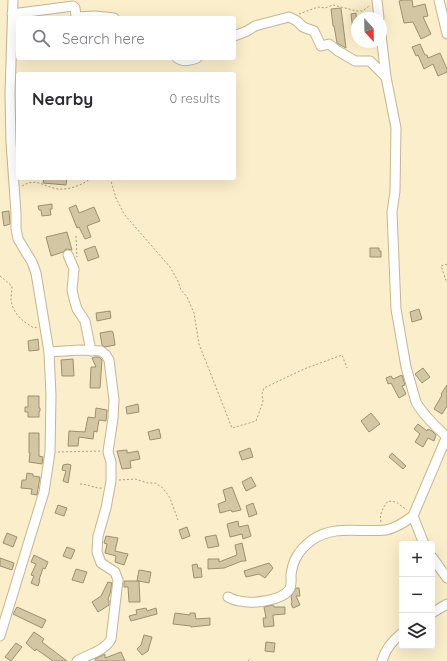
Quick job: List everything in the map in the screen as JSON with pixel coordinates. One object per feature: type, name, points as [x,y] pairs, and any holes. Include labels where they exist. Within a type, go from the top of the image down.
[{"type":"street","points":[[0,636],[44,492],[50,452],[51,395],[49,352],[45,325],[36,273],[32,262],[18,239],[16,228],[10,94],[13,0]]},
{"type":"street","points":[[439,0],[447,34]]},
{"type":"street","points":[[375,1],[378,12]]},
{"type":"street","points":[[12,14],[73,6],[75,8],[76,16]]},
{"type":"street","points":[[236,35],[255,26],[289,17],[297,21],[303,27],[314,31],[321,46],[329,44],[354,61],[370,61],[386,77]]},
{"type":"street","points":[[228,597],[239,601],[253,602],[274,598],[285,593],[289,590],[291,585],[292,564],[294,559],[303,548],[321,534],[330,531],[386,530],[396,527],[413,516],[447,436],[423,412],[416,402],[406,367],[400,334],[395,290],[392,212],[395,191],[396,128],[386,77],[383,48]]},
{"type":"street","points":[[180,60],[193,60]]},
{"type":"street","points":[[68,255],[74,269],[72,290],[74,299],[77,309],[85,321],[91,351]]},
{"type":"street","points":[[49,352],[80,350],[102,351],[109,360],[114,400],[108,452],[111,462],[111,481],[98,536],[97,552],[101,562],[115,572],[118,580],[111,639],[104,647],[76,661]]},
{"type":"street","points":[[413,516],[423,541]]},
{"type":"street","points":[[435,561],[447,578]]},
{"type":"street","points":[[435,611],[447,604]]},
{"type":"street","points":[[382,661],[389,646],[399,634]]},
{"type":"path","points":[[289,17],[318,7],[325,8],[333,6],[357,11],[363,10],[375,1]]},
{"type":"path","points":[[20,188],[27,183],[37,182],[59,189],[76,187],[88,180]]},
{"type":"path","points":[[111,180],[116,198],[124,214],[170,266],[181,290],[187,297],[194,313],[199,344],[232,428],[256,421],[262,402],[264,388],[304,369],[342,355],[347,368]]},
{"type":"path","points":[[74,269],[78,252],[76,236]]},
{"type":"path","points":[[447,264],[441,266],[447,283]]},
{"type":"path","points":[[0,276],[12,286],[11,300],[18,317],[34,328],[45,325]]},
{"type":"path","points":[[50,452],[104,450],[108,452]]},
{"type":"path","points":[[111,481],[135,479],[148,483],[156,483],[163,488],[170,498],[178,520]]},
{"type":"path","points":[[80,484],[89,484],[104,488],[109,494]]},
{"type":"path","points":[[386,530],[381,527],[380,518],[383,508],[388,501],[396,502],[413,516]]},
{"type":"path","points":[[248,661],[251,658]]},
{"type":"building","points":[[412,0],[413,7],[425,4],[428,16],[423,17],[431,34],[421,39],[413,22],[404,23],[399,1]]},
{"type":"building","points":[[341,8],[346,48],[337,43],[333,26],[331,9]]},
{"type":"building","points":[[420,44],[428,58],[440,53],[447,72],[438,76],[433,64],[424,69],[418,55],[416,56],[412,47]]},
{"type":"building","points":[[44,180],[67,180],[66,185],[43,183]]},
{"type":"building","points":[[52,204],[52,209],[50,209],[51,215],[42,216],[41,210],[39,210],[38,206]]},
{"type":"building","points":[[76,205],[79,213],[94,207],[100,221],[87,226],[91,237],[85,239],[79,227],[77,228],[69,208]]},
{"type":"building","points":[[9,211],[10,224],[4,226],[2,212]]},
{"type":"building","points":[[67,232],[72,250],[66,249],[63,252],[51,256],[46,237]]},
{"type":"building","points":[[95,246],[99,257],[88,261],[84,250]]},
{"type":"building","points":[[370,248],[379,248],[379,251],[381,251],[381,257],[370,257]]},
{"type":"building","points":[[419,309],[422,319],[412,322],[410,312]]},
{"type":"building","points":[[110,311],[111,318],[97,321],[96,313]]},
{"type":"building","points":[[113,332],[115,345],[105,347],[102,345],[100,333]]},
{"type":"building","points":[[38,339],[39,350],[29,351],[28,341]]},
{"type":"building","points":[[99,357],[102,360],[100,388],[90,388],[91,367],[96,367],[92,358]]},
{"type":"building","points":[[73,359],[74,376],[62,376],[61,360]]},
{"type":"building","points":[[423,368],[430,377],[422,383],[415,374]]},
{"type":"building","points":[[402,375],[405,385],[402,386],[406,394],[399,398],[391,383],[388,384],[386,378],[391,376],[393,379]]},
{"type":"building","points":[[447,385],[447,406],[442,414],[434,409]]},
{"type":"building","points":[[28,396],[39,396],[39,417],[28,417],[28,412],[25,412],[25,407],[28,407]]},
{"type":"building","points":[[138,404],[139,412],[127,414],[126,407]]},
{"type":"building","points":[[96,408],[107,410],[106,421],[99,420],[97,432],[94,431],[93,439],[79,437],[78,446],[68,446],[69,431],[85,432],[88,417],[95,418]]},
{"type":"building","points":[[371,413],[380,424],[369,432],[361,421]]},
{"type":"building","points":[[418,424],[427,431],[428,429],[432,431],[436,435],[434,441],[428,438],[423,447],[415,442],[420,434],[414,429]]},
{"type":"building","points":[[159,429],[161,438],[150,440],[148,432]]},
{"type":"building","points":[[29,433],[39,433],[39,456],[43,457],[42,464],[29,462]]},
{"type":"building","points":[[250,448],[253,457],[242,460],[239,452]]},
{"type":"building","points":[[127,450],[127,453],[138,451],[140,459],[130,461],[131,468],[122,469],[117,451]]},
{"type":"building","points":[[392,453],[406,466],[403,469],[389,457]]},
{"type":"building","points":[[63,465],[71,465],[68,483],[63,481],[66,471],[62,470]]},
{"type":"building","points":[[27,473],[40,477],[37,495],[31,494],[32,489],[21,488],[22,480],[26,480]]},
{"type":"building","points":[[251,477],[256,486],[246,491],[242,482]]},
{"type":"building","points":[[232,487],[241,510],[232,512],[231,510],[220,513],[218,504],[226,501],[223,490]]},
{"type":"building","points":[[253,503],[257,514],[249,517],[246,506]]},
{"type":"building","points":[[58,505],[67,508],[64,516],[55,513]]},
{"type":"building","points":[[238,521],[239,527],[248,525],[251,536],[243,539],[242,534],[230,537],[227,524]]},
{"type":"building","points":[[187,527],[190,536],[182,539],[179,530]]},
{"type":"building","points":[[7,533],[17,537],[13,547],[3,543]]},
{"type":"building","points":[[216,535],[219,546],[208,548],[205,537]]},
{"type":"building","points":[[106,536],[118,538],[115,551],[128,554],[124,565],[115,562],[116,556],[105,553],[107,544],[104,543]]},
{"type":"building","points":[[242,543],[246,561],[242,561],[224,568],[208,569],[208,559],[219,559],[219,562],[237,555],[235,545]]},
{"type":"building","points":[[67,547],[75,550],[71,559],[63,556]]},
{"type":"building","points":[[34,555],[48,562],[45,569],[43,568],[38,586],[31,583],[34,576],[31,575],[36,564],[31,562]]},
{"type":"building","points":[[0,558],[14,563],[12,570],[0,566]]},
{"type":"building","points":[[269,563],[273,568],[265,578],[259,574],[246,577],[244,571]]},
{"type":"building","points":[[197,564],[198,568],[201,568],[202,577],[194,578],[192,565]]},
{"type":"building","points":[[76,569],[87,572],[83,583],[72,580]]},
{"type":"building","points":[[139,570],[151,572],[149,583],[139,581],[140,602],[129,602],[128,587],[124,587],[124,581],[137,581]]},
{"type":"building","points":[[108,582],[112,583],[108,599],[109,605],[98,612],[92,602],[101,596]]},
{"type":"building","points":[[296,588],[299,588],[300,596],[296,596],[300,605],[293,608],[291,604],[291,596]]},
{"type":"building","points":[[273,605],[274,607],[285,607],[285,614],[273,615],[274,626],[264,627],[263,618],[266,618],[264,607]]},
{"type":"building","points":[[17,607],[46,620],[42,628],[13,614]]},
{"type":"building","points":[[146,608],[147,611],[156,608],[157,614],[131,621],[129,616],[137,614],[136,610]]},
{"type":"building","points":[[175,613],[190,615],[190,613],[195,613],[196,619],[210,618],[210,625],[191,627],[173,624]]},
{"type":"building","points":[[34,632],[44,639],[42,642],[67,661],[53,661],[36,649],[35,651],[26,643]]},
{"type":"building","points":[[144,635],[152,637],[148,651],[142,655],[137,649],[141,645]]},
{"type":"building","points":[[266,642],[275,643],[274,652],[265,651]]},
{"type":"building","points":[[16,643],[22,647],[11,661],[5,657]]},
{"type":"building","points":[[121,652],[125,661],[96,661],[95,659],[105,654],[105,658]]}]
